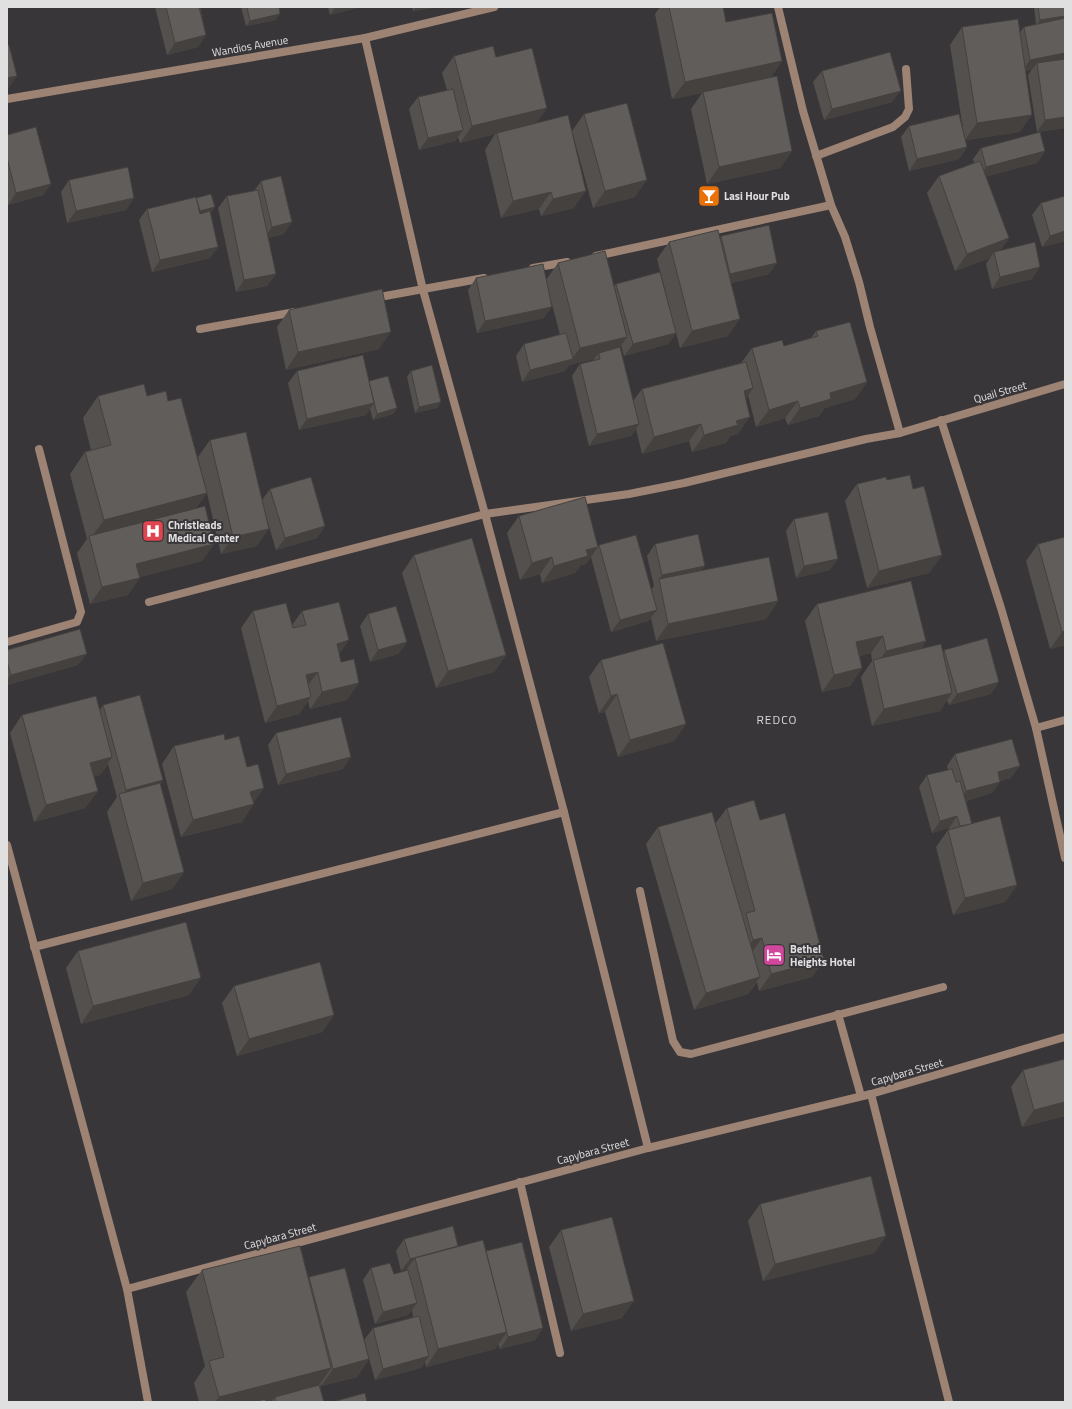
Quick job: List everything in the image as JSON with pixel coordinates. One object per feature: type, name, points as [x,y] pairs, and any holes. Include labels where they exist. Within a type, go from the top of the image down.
[{"type":"street","name":"Wandios Avenue","points":[[7,99],[365,38],[494,7]]},
{"type":"street","points":[[778,7],[803,110],[816,156],[831,205],[845,237],[859,282],[900,433]]},
{"type":"street","points":[[365,38],[423,290],[485,514],[564,812],[648,1148]]},
{"type":"street","points":[[816,156],[893,127],[905,117],[909,109],[906,69]]},
{"type":"street","points":[[589,257],[831,205]]},
{"type":"street","points":[[521,271],[574,260]]},
{"type":"street","points":[[369,299],[491,276]]},
{"type":"street","points":[[200,329],[300,311]]},
{"type":"street","name":"Quail Street","points":[[149,602],[485,514],[637,492],[684,483],[866,439],[900,433],[1065,384]]},
{"type":"street","points":[[942,420],[1001,608],[1036,728],[1065,858]]},
{"type":"street","points":[[7,642],[77,622],[82,612],[38,448]]},
{"type":"street","points":[[1036,728],[1065,720]]},
{"type":"street","points":[[34,947],[564,812]]},
{"type":"street","points":[[7,845],[127,1289],[148,1402]]},
{"type":"street","points":[[640,891],[673,1041],[680,1052],[691,1054],[943,987]]},
{"type":"street","points":[[838,1014],[861,1096]]},
{"type":"street","name":"Capybara Street","points":[[127,1289],[648,1148],[871,1094],[1065,1037]]},
{"type":"street","points":[[871,1094],[949,1402]]},
{"type":"street","points":[[520,1182],[560,1353]]},
{"type":"building","points":[[166,7],[199,7],[206,35],[175,43]]},
{"type":"building","points":[[247,7],[279,7],[280,14],[250,21]]},
{"type":"building","points":[[669,7],[723,7],[726,22],[772,13],[782,61],[685,82]]},
{"type":"building","points":[[1038,7],[1065,7],[1065,16],[1040,20]]},
{"type":"building","points":[[1065,18],[1065,53],[1030,60],[1024,27]]},
{"type":"building","points":[[1018,19],[1032,115],[977,123],[962,27]]},
{"type":"building","points":[[7,45],[9,45],[17,76],[7,78]]},
{"type":"building","points":[[493,46],[496,57],[532,48],[547,108],[472,126],[454,56]]},
{"type":"building","points":[[890,52],[901,91],[832,109],[822,71]]},
{"type":"building","points":[[1065,59],[1065,117],[1045,120],[1037,63]]},
{"type":"building","points":[[777,76],[792,151],[719,167],[703,92]]},
{"type":"building","points":[[453,89],[463,130],[428,138],[418,97]]},
{"type":"building","points":[[627,103],[647,180],[605,191],[584,114]]},
{"type":"building","points":[[959,114],[967,147],[917,159],[909,126]]},
{"type":"building","points":[[568,115],[586,191],[553,199],[551,192],[513,201],[497,133]]},
{"type":"building","points":[[36,127],[51,184],[16,193],[7,158],[7,135]]},
{"type":"building","points":[[1040,132],[1045,151],[986,167],[981,148]]},
{"type":"building","points":[[980,161],[1009,238],[967,254],[939,176]]},
{"type":"building","points":[[128,167],[134,198],[76,211],[69,180]]},
{"type":"building","points":[[281,176],[292,222],[272,227],[261,181]]},
{"type":"building","points":[[258,190],[276,274],[244,280],[227,196]]},
{"type":"building","points":[[211,194],[215,207],[200,211],[196,198]]},
{"type":"building","points":[[1065,196],[1065,231],[1050,236],[1041,203]]},
{"type":"building","points":[[196,197],[200,214],[210,211],[218,247],[160,260],[147,209]]},
{"type":"building","points":[[769,225],[777,263],[730,274],[721,236]]},
{"type":"building","points":[[718,230],[740,319],[692,331],[669,242]]},
{"type":"building","points":[[1035,242],[1040,267],[1000,277],[994,252]]},
{"type":"building","points":[[605,251],[627,337],[580,348],[558,263]]},
{"type":"building","points":[[543,264],[552,307],[485,321],[476,278]]},
{"type":"building","points":[[660,272],[676,333],[633,344],[616,284]]},
{"type":"building","points":[[382,289],[391,332],[298,352],[289,310]]},
{"type":"building","points":[[850,322],[867,382],[830,393],[831,399],[800,408],[798,401],[769,410],[752,348],[782,340],[784,346],[818,336],[816,331]]},
{"type":"building","points":[[566,333],[573,359],[530,370],[524,344]]},
{"type":"building","points":[[620,347],[639,424],[597,434],[580,364],[600,359],[599,353]]},
{"type":"building","points":[[363,355],[374,403],[307,419],[297,371]]},
{"type":"building","points":[[746,362],[753,388],[744,391],[750,417],[736,421],[738,425],[704,435],[701,424],[654,437],[642,389]]},
{"type":"building","points":[[432,365],[441,402],[419,407],[411,371]]},
{"type":"building","points":[[388,376],[397,408],[377,414],[369,381]]},
{"type":"building","points":[[144,384],[147,396],[166,391],[168,401],[181,398],[207,493],[104,520],[85,452],[111,445],[98,396]]},
{"type":"building","points":[[246,432],[269,529],[233,537],[210,440]]},
{"type":"building","points":[[910,475],[913,489],[924,486],[942,555],[879,571],[857,484],[886,477],[887,480]]},
{"type":"building","points":[[311,477],[325,526],[285,538],[270,489]]},
{"type":"building","points":[[585,497],[598,547],[586,550],[588,556],[554,566],[552,557],[532,563],[519,516]]},
{"type":"building","points":[[205,506],[214,544],[136,564],[140,578],[102,587],[89,536]]},
{"type":"building","points":[[828,512],[838,559],[804,566],[794,519]]},
{"type":"building","points":[[698,534],[705,566],[662,575],[655,544]]},
{"type":"building","points":[[636,535],[657,610],[620,620],[599,545]]},
{"type":"building","points":[[1065,537],[1065,631],[1062,632],[1038,544]]},
{"type":"building","points":[[472,538],[506,655],[448,671],[414,555]]},
{"type":"building","points":[[769,557],[778,601],[668,624],[659,579]]},
{"type":"building","points":[[911,581],[926,641],[886,651],[883,636],[856,642],[862,668],[834,675],[817,604]]},
{"type":"building","points":[[339,602],[349,640],[337,644],[341,662],[354,659],[359,683],[322,692],[318,672],[306,675],[311,697],[277,706],[253,611],[286,603],[293,628],[306,625],[302,611]]},
{"type":"building","points":[[396,606],[407,642],[378,650],[368,614]]},
{"type":"building","points":[[80,629],[87,654],[11,675],[7,662],[7,650]]},
{"type":"building","points":[[987,638],[999,682],[957,694],[944,650]]},
{"type":"building","points":[[663,643],[686,724],[630,740],[617,694],[611,696],[601,660]]},
{"type":"building","points":[[941,644],[952,693],[884,709],[873,660]]},
{"type":"building","points":[[140,695],[163,780],[126,790],[103,705]]},
{"type":"building","points":[[96,696],[112,757],[90,763],[98,791],[46,805],[22,715]]},
{"type":"building","points":[[341,717],[351,757],[286,774],[276,733]]},
{"type":"building","points":[[224,734],[225,740],[239,736],[247,767],[258,764],[264,788],[250,792],[254,804],[193,820],[174,746]]},
{"type":"building","points":[[1012,739],[1020,766],[998,772],[1000,782],[966,791],[955,754]]},
{"type":"building","points":[[952,769],[956,782],[960,781],[972,824],[960,826],[957,816],[940,821],[927,775]]},
{"type":"building","points":[[160,783],[184,872],[143,883],[119,794]]},
{"type":"building","points":[[754,800],[760,820],[785,813],[824,960],[771,974],[762,938],[753,940],[746,913],[755,911],[727,808]]},
{"type":"building","points":[[712,812],[760,977],[706,993],[658,827]]},
{"type":"building","points":[[1000,816],[1017,885],[965,898],[948,830]]},
{"type":"building","points":[[186,922],[201,978],[93,1006],[78,951]]},
{"type":"building","points":[[320,962],[334,1015],[249,1039],[234,986]]},
{"type":"building","points":[[1065,1059],[1065,1102],[1034,1110],[1023,1070]]},
{"type":"building","points":[[871,1176],[886,1236],[775,1264],[760,1204]]},
{"type":"building","points":[[612,1217],[634,1301],[583,1314],[561,1230]]},
{"type":"building","points":[[453,1226],[458,1246],[410,1259],[404,1239]]},
{"type":"building","points":[[483,1240],[507,1332],[438,1349],[415,1258]]},
{"type":"building","points":[[522,1242],[543,1328],[508,1337],[486,1251]]},
{"type":"building","points":[[300,1246],[331,1368],[219,1397],[209,1361],[224,1357],[202,1270]]},
{"type":"building","points":[[390,1263],[394,1274],[408,1270],[417,1303],[383,1312],[371,1268]]},
{"type":"building","points":[[345,1268],[369,1359],[333,1369],[309,1277]]},
{"type":"building","points":[[419,1316],[429,1356],[383,1369],[373,1328]]},
{"type":"building","points":[[319,1385],[324,1402],[276,1402],[275,1397]]},
{"type":"building","points":[[365,1393],[367,1402],[332,1402]]},
{"type":"building","points":[[265,1399],[266,1402],[253,1402]]},
{"type":"place","name":"Lasi Hour Pub","points":[[709,196]]},
{"type":"place","name":"Christleads Medical Center","points":[[153,531]]},
{"type":"place","name":"Bethel Heights Hotel","points":[[774,955]]},
{"type":"district","name":"REDCO","points":[[777,719]]}]
